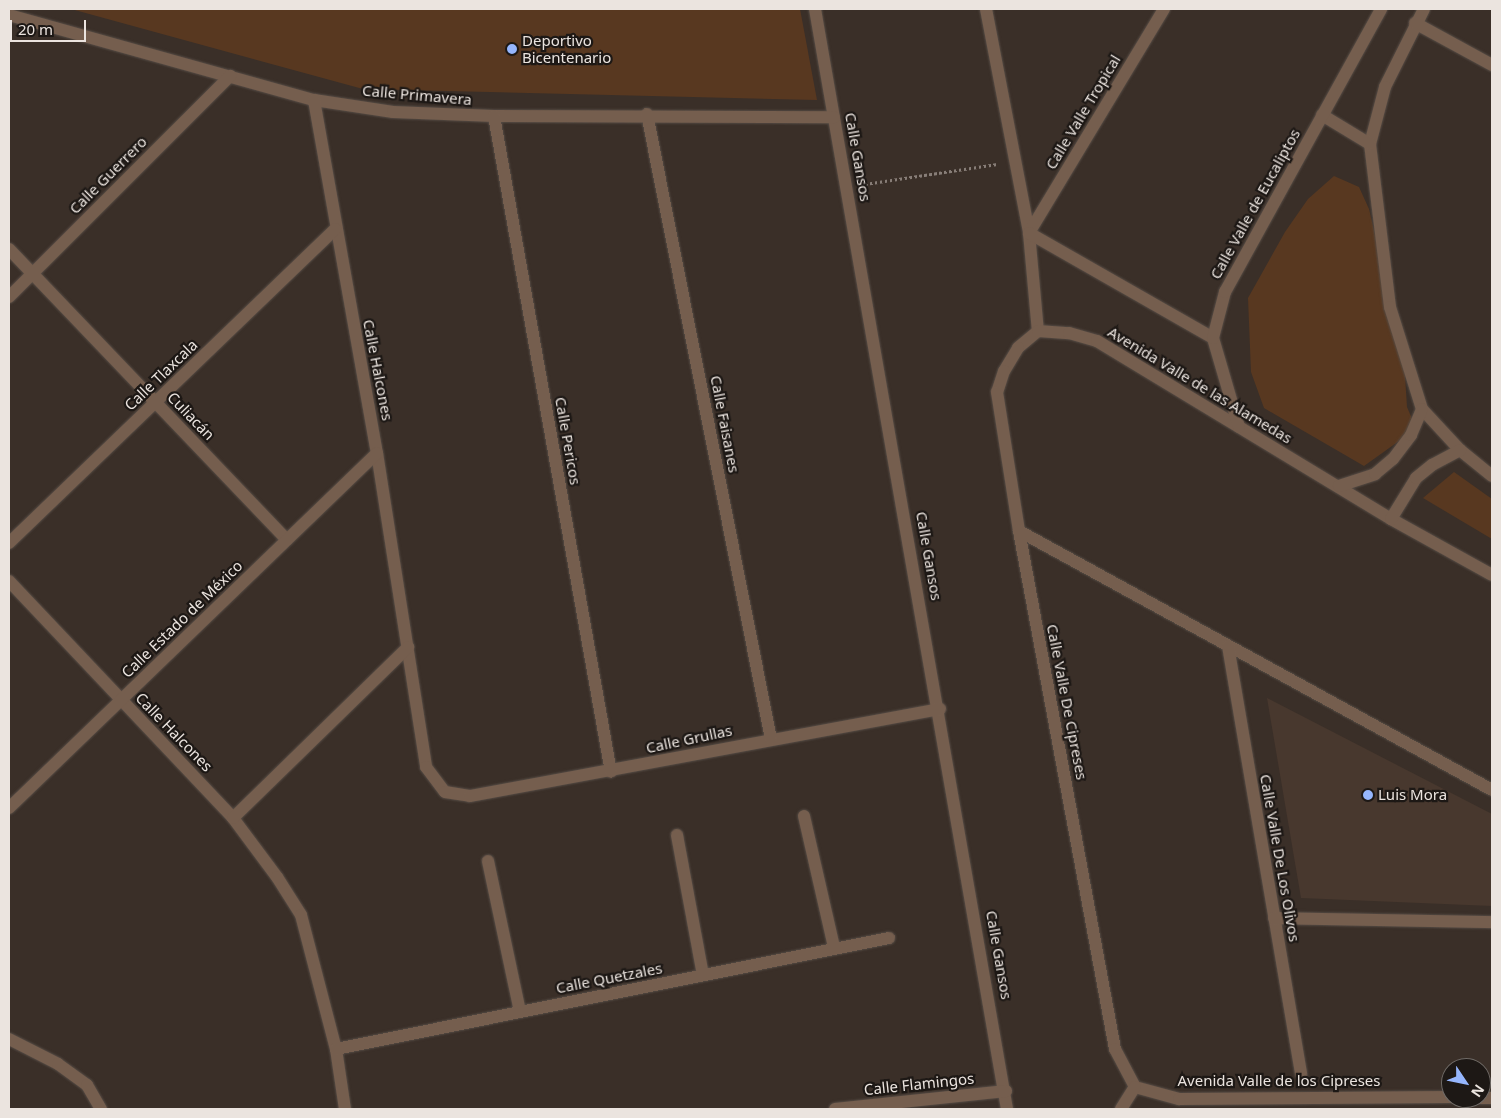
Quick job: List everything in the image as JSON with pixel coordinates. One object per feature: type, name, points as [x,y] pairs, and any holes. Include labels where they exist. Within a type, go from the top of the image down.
[{"type":"street","name":"Calle Gansos","points":[[815,9],[940,708],[1006,1091],[1007,1109]]},
{"type":"street","points":[[986,9],[1029,233],[1038,331]]},
{"type":"street","name":"Calle Valle Tropical","points":[[1029,233],[1164,9]]},
{"type":"street","name":"Calle Valle de Eucaliptos","points":[[1212,338],[1225,292],[1381,9]]},
{"type":"street","points":[[1424,9],[1415,23],[1385,87],[1370,144],[1390,307],[1422,409],[1460,450],[1492,476]]},
{"type":"street","name":"Calle Primavera","points":[[11,18],[314,100],[393,112],[494,116],[647,114],[834,117]]},
{"type":"street","points":[[1415,23],[1492,65]]},
{"type":"street","name":"Calle Guerrero","points":[[9,296],[230,76]]},
{"type":"street","name":"Calle Halcones","points":[[314,100],[335,229],[377,453],[426,767],[445,792]]},
{"type":"street","name":"Calle Faisanes","points":[[647,114],[771,739]]},
{"type":"street","points":[[1322,115],[1370,144]]},
{"type":"street","name":"Calle Pericos","points":[[494,116],[611,772]]},
{"type":"street","name":"Calle Tlaxcala","points":[[9,543],[335,229]]},
{"type":"street","points":[[1029,233],[1212,338],[1239,427]]},
{"type":"street","name":"Culiacán","points":[[9,249],[287,540]]},
{"type":"street","name":"Avenida Valle de las Alamedas","points":[[1038,331],[1069,333],[1097,341],[1392,519],[1492,575]]},
{"type":"street","name":"Calle Valle De Cipreses","points":[[1038,331],[1018,348],[1004,371],[997,392],[1019,531],[1115,1049],[1135,1087]]},
{"type":"street","points":[[1339,486],[1375,474],[1393,459],[1412,435],[1422,409]]},
{"type":"street","points":[[1392,519],[1416,478],[1432,464],[1460,450]]},
{"type":"street","name":"Calle Estado de México","points":[[9,808],[377,453]]},
{"type":"street","points":[[1019,531],[1492,790]]},
{"type":"street","name":"Calle Halcones","points":[[9,581],[233,818],[277,877],[300,915],[336,1050],[345,1109]]},
{"type":"street","name":"Calle Valle De Los Olivos","points":[[1228,646],[1301,1074]]},
{"type":"street","points":[[233,818],[408,647]]},
{"type":"street","name":"Calle Grullas","points":[[445,792],[470,796],[611,772],[771,739],[940,708]]},
{"type":"street","points":[[804,816],[834,947]]},
{"type":"street","points":[[677,835],[703,975]]},
{"type":"street","points":[[488,861],[520,1012]]},
{"type":"street","points":[[1274,918],[1492,922]]},
{"type":"street","name":"Calle Quetzales","points":[[336,1050],[834,947],[888,938]]},
{"type":"street","points":[[9,1039],[58,1064],[87,1085],[101,1109]]},
{"type":"street","points":[[1121,1109],[1135,1087]]},
{"type":"street","name":"Avenida Valle de los Cipreses","points":[[1135,1087],[1178,1099],[1441,1097]]},
{"type":"street","name":"Calle Flamingos","points":[[835,1109],[1006,1091]]},
{"type":"path","points":[[847,187],[1015,162]]},
{"type":"shaded area","name":"Deportivo Bicentenario","points":[[71,9],[800,9],[817,100],[363,89]]},
{"type":"shaded area","points":[[1334,176],[1359,187],[1369,209],[1404,360],[1407,407],[1413,421],[1413,431],[1364,466],[1264,408],[1251,372],[1248,298],[1285,232],[1308,199]]},
{"type":"shaded area","points":[[1454,472],[1492,499],[1492,539],[1423,498]]},
{"type":"shaded area","name":"Luis Mora","points":[[1267,698],[1492,814],[1492,906],[1301,898]]},
{"type":"place","name":"Deportivo Bicentenario","points":[[512,49]]},
{"type":"place","name":"Luis Mora","points":[[1368,795]]}]
